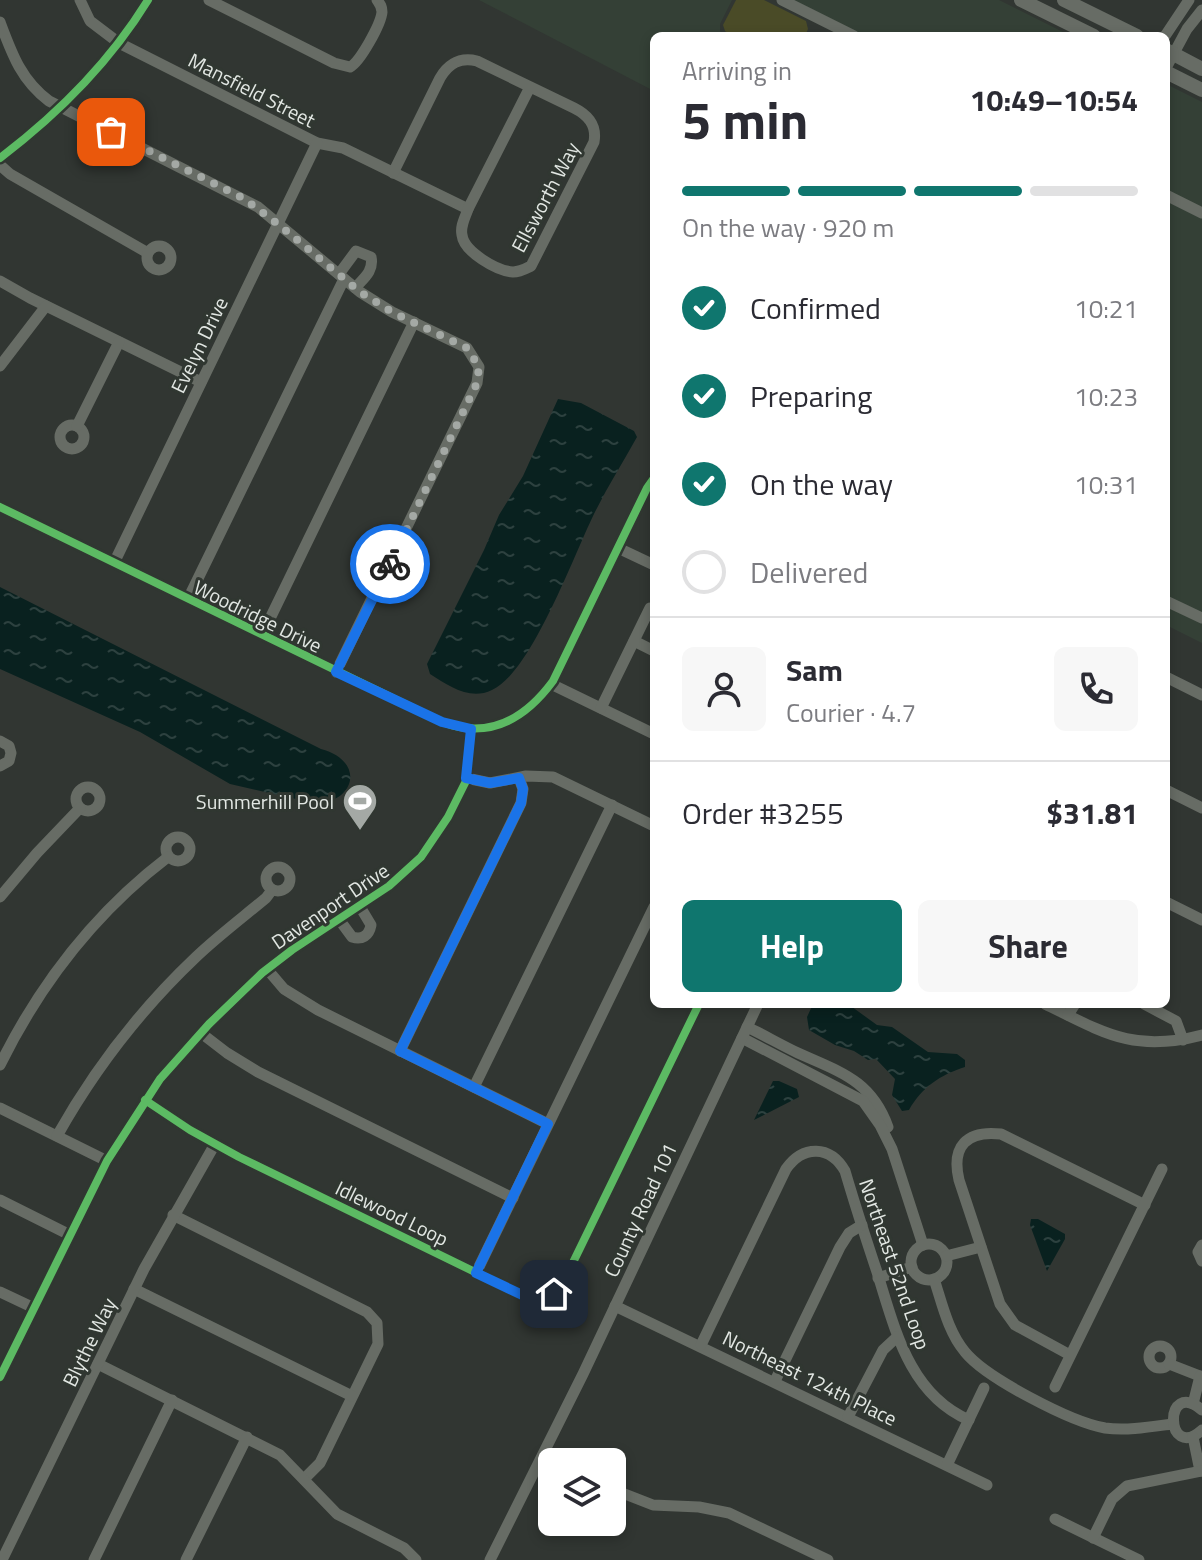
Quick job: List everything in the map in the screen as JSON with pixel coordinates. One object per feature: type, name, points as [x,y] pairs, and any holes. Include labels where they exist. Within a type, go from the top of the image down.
[{"type":"main road","points":[[1021,0],[1086,32]]},
{"type":"main road","points":[[1064,0],[1129,32]]},
{"type":"main road","points":[[1170,61],[1202,69]]},
{"type":"main road","points":[[1170,63],[1202,90]]},
{"type":"street","name":"Mansfield Street","points":[[80,0],[90,21],[119,43],[317,143],[343,148],[468,209]]},
{"type":"street","points":[[0,158],[61,107],[119,43],[148,0]]},
{"type":"street","points":[[214,1],[334,63],[350,67],[361,58],[381,16],[381,6],[377,0]]},
{"type":"street","points":[[782,0],[846,32]]},
{"type":"street","points":[[1168,32],[1189,0]]},
{"type":"street","points":[[1170,58],[1202,10]]},
{"type":"street","points":[[0,22],[20,71],[39,94],[243,198],[375,303],[467,348],[477,361],[479,374],[336,672]]},
{"type":"street","name":"Ellsworth Way","points":[[393,173],[440,78],[453,63],[468,59],[583,113],[593,126],[595,135],[585,163],[531,266],[516,272],[507,271],[468,250],[462,237],[468,209]]},
{"type":"street","points":[[468,209],[530,87]]},
{"type":"street","name":"Evelyn Drive","points":[[114,563],[317,143]]},
{"type":"street","points":[[0,165],[10,174],[148,253]]},
{"type":"street","points":[[1170,197],[1202,213]]},
{"type":"street","points":[[188,599],[341,276],[356,251],[371,257],[373,265],[355,288]]},
{"type":"street","points":[[0,281],[201,382]]},
{"type":"street","points":[[0,366],[46,306]]},
{"type":"street","points":[[262,635],[414,322]]},
{"type":"street","points":[[77,426],[119,342]]},
{"type":"street","points":[[471,729],[490,727],[518,716],[531,707],[551,684],[650,486]]},
{"type":"street","name":"Woodridge Drive","points":[[0,507],[442,722],[471,729]]},
{"type":"street","points":[[618,548],[650,563]]},
{"type":"street","points":[[1170,603],[1202,618]]},
{"type":"street","points":[[601,708],[650,608]]},
{"type":"street","points":[[634,641],[650,649]]},
{"type":"street","points":[[1170,679],[1202,695]]},
{"type":"street","points":[[551,684],[650,732]]},
{"type":"street","name":"Davenport Drive","points":[[0,1377],[107,1161],[145,1100],[201,1033],[267,969],[406,873],[421,857],[448,817],[466,778],[471,729]]},
{"type":"street","points":[[0,741],[9,746],[11,753],[9,761],[0,766]]},
{"type":"street","points":[[466,778],[490,783],[537,775],[553,777],[650,824]]},
{"type":"street","points":[[400,1051],[521,803],[523,789],[519,778]]},
{"type":"street","points":[[1170,792],[1202,808]]},
{"type":"street","points":[[474,1087],[612,805]]},
{"type":"street","points":[[0,897],[80,808]]},
{"type":"street","points":[[0,1065],[28,1014],[65,959],[121,898],[168,857]]},
{"type":"street","points":[[57,1136],[98,1069],[152,1001],[198,955],[272,890]]},
{"type":"street","points":[[1170,904],[1202,920]]},
{"type":"street","name":"Davenport Drive","points":[[338,918],[352,937],[363,938],[371,925],[359,905]]},
{"type":"street","points":[[476,1273],[650,915]]},
{"type":"street","points":[[267,969],[298,999],[548,1124]]},
{"type":"street","name":"Idlewood Loop","points":[[145,1100],[215,1144],[476,1273],[533,1300],[548,1298],[559,1290],[697,1008]]},
{"type":"street","name":"County Road 101","points":[[546,1448],[756,1008]]},
{"type":"street","points":[[1053,1008],[1117,1038],[1151,1044],[1202,1035]]},
{"type":"street","points":[[1068,1015],[1072,1008]]},
{"type":"street","points":[[1152,1008],[1176,1021],[1183,1040]]},
{"type":"street","points":[[744,1032],[863,1101],[892,1149],[923,1245]]},
{"type":"street","points":[[201,1033],[258,1072],[513,1198]]},
{"type":"street","points":[[0,1108],[107,1161]]},
{"type":"street","points":[[1070,1355],[1015,1325],[1000,1304],[955,1165],[960,1148],[970,1138],[983,1132],[1001,1134],[1145,1205]]},
{"type":"street","name":"Blythe Way","points":[[2,1560],[134,1289],[215,1144]]},
{"type":"street","name":"Northeast 52nd Loop","points":[[701,1345],[786,1169],[798,1155],[823,1151],[840,1163],[897,1337],[910,1366],[952,1412],[969,1420]]},
{"type":"street","points":[[1055,1387],[1162,1169]]},
{"type":"street","points":[[0,1200],[70,1235]]},
{"type":"street","points":[[173,1215],[361,1308],[373,1317],[379,1330],[378,1344],[320,1463],[304,1479]]},
{"type":"street","points":[[775,1381],[840,1247],[849,1233],[862,1225]]},
{"type":"street","points":[[923,1245],[934,1245],[946,1256],[946,1267],[934,1279],[918,1276],[912,1267],[912,1256],[923,1245]]},
{"type":"street","points":[[1202,1245],[1198,1252],[1202,1261]]},
{"type":"street","points":[[946,1256],[981,1247]]},
{"type":"street","points":[[878,1278],[912,1267]]},
{"type":"street","points":[[934,1279],[947,1319],[964,1351],[980,1368],[1088,1424],[1107,1428],[1172,1424]]},
{"type":"street","points":[[134,1289],[352,1396]]},
{"type":"street","points":[[0,1292],[34,1308]]},
{"type":"street","name":"Northeast 124th Place","points":[[615,1306],[987,1485]]},
{"type":"street","points":[[848,1417],[883,1350],[897,1337]]},
{"type":"street","points":[[98,1364],[280,1455],[337,1514],[404,1548],[416,1560]]},
{"type":"street","points":[[1169,1364],[1201,1376],[1198,1407],[1183,1404],[1175,1410],[1172,1424]]},
{"type":"street","points":[[947,1465],[984,1388]]},
{"type":"street","points":[[94,1560],[172,1400]]},
{"type":"street","points":[[1093,1538],[1112,1499],[1127,1486],[1201,1471],[1197,1434],[1182,1436],[1172,1424]]},
{"type":"street","points":[[186,1560],[247,1437]]},
{"type":"street","name":"County Road 101","points":[[490,1560],[538,1465]]},
{"type":"street","points":[[626,1494],[653,1505],[699,1507],[729,1513],[828,1560]]},
{"type":"street","points":[[1055,1519],[1139,1560]]},
{"type":"shaded area","points":[[479,0],[732,0],[720,24],[721,32],[650,32],[650,89]]},
{"type":"shaded area","points":[[793,0],[999,0],[1063,32],[857,32]]},
{"type":"shaded area","points":[[1170,86],[1202,102],[1202,208],[1170,191]]},
{"type":"shaded area","points":[[1170,202],[1202,218],[1202,613],[1170,597]]},
{"type":"shaded area","points":[[1170,608],[1202,623],[1202,643],[1170,627]]},
{"type":"green space","points":[[736,0],[764,0],[806,21],[808,29],[807,32],[726,32],[723,25]]},
{"type":"water","points":[[558,399],[581,403],[634,431],[637,437],[600,502],[551,610],[522,660],[507,679],[492,690],[476,694],[460,691],[430,674],[427,664],[499,515],[523,476]]},
{"type":"water","points":[[0,587],[335,754],[349,770],[348,787],[331,801],[318,804],[230,784],[140,732],[0,669]]},
{"type":"water","points":[[811,1008],[854,1008],[877,1025],[892,1027],[928,1052],[957,1054],[965,1060],[965,1067],[932,1083],[909,1110],[902,1111],[892,1095],[895,1079],[876,1059],[868,1060],[809,1030],[807,1017]]},
{"type":"water","points":[[773,1081],[797,1089],[799,1097],[754,1120]]},
{"type":"water","points":[[1031,1219],[1038,1219],[1065,1234],[1047,1271],[1030,1225]]},
{"type":"cycle path","points":[[0,158],[82,86],[117,45],[148,0]]},
{"type":"cycle path","points":[[0,507],[442,722],[475,729],[490,727],[518,715],[553,681],[650,484]]},
{"type":"cycle path","points":[[0,1377],[107,1161],[160,1079],[209,1024],[262,973],[389,886],[421,857],[448,817],[466,781],[471,729]]},
{"type":"cycle path","points":[[145,1100],[239,1157],[520,1294],[544,1299],[554,1294],[563,1283],[697,1008]]},
{"type":"way so far","points":[[111,132],[258,207],[375,303],[467,348],[477,361],[477,383],[390,564]]},
{"type":"place","name":"Summerhill Pool","points":[[360,832]]},
{"type":"route","points":[[390,564],[336,672],[442,722],[471,729],[466,778],[490,783],[519,778],[523,789],[521,803],[400,1051],[548,1124],[476,1273],[533,1300],[554,1294]]}]
